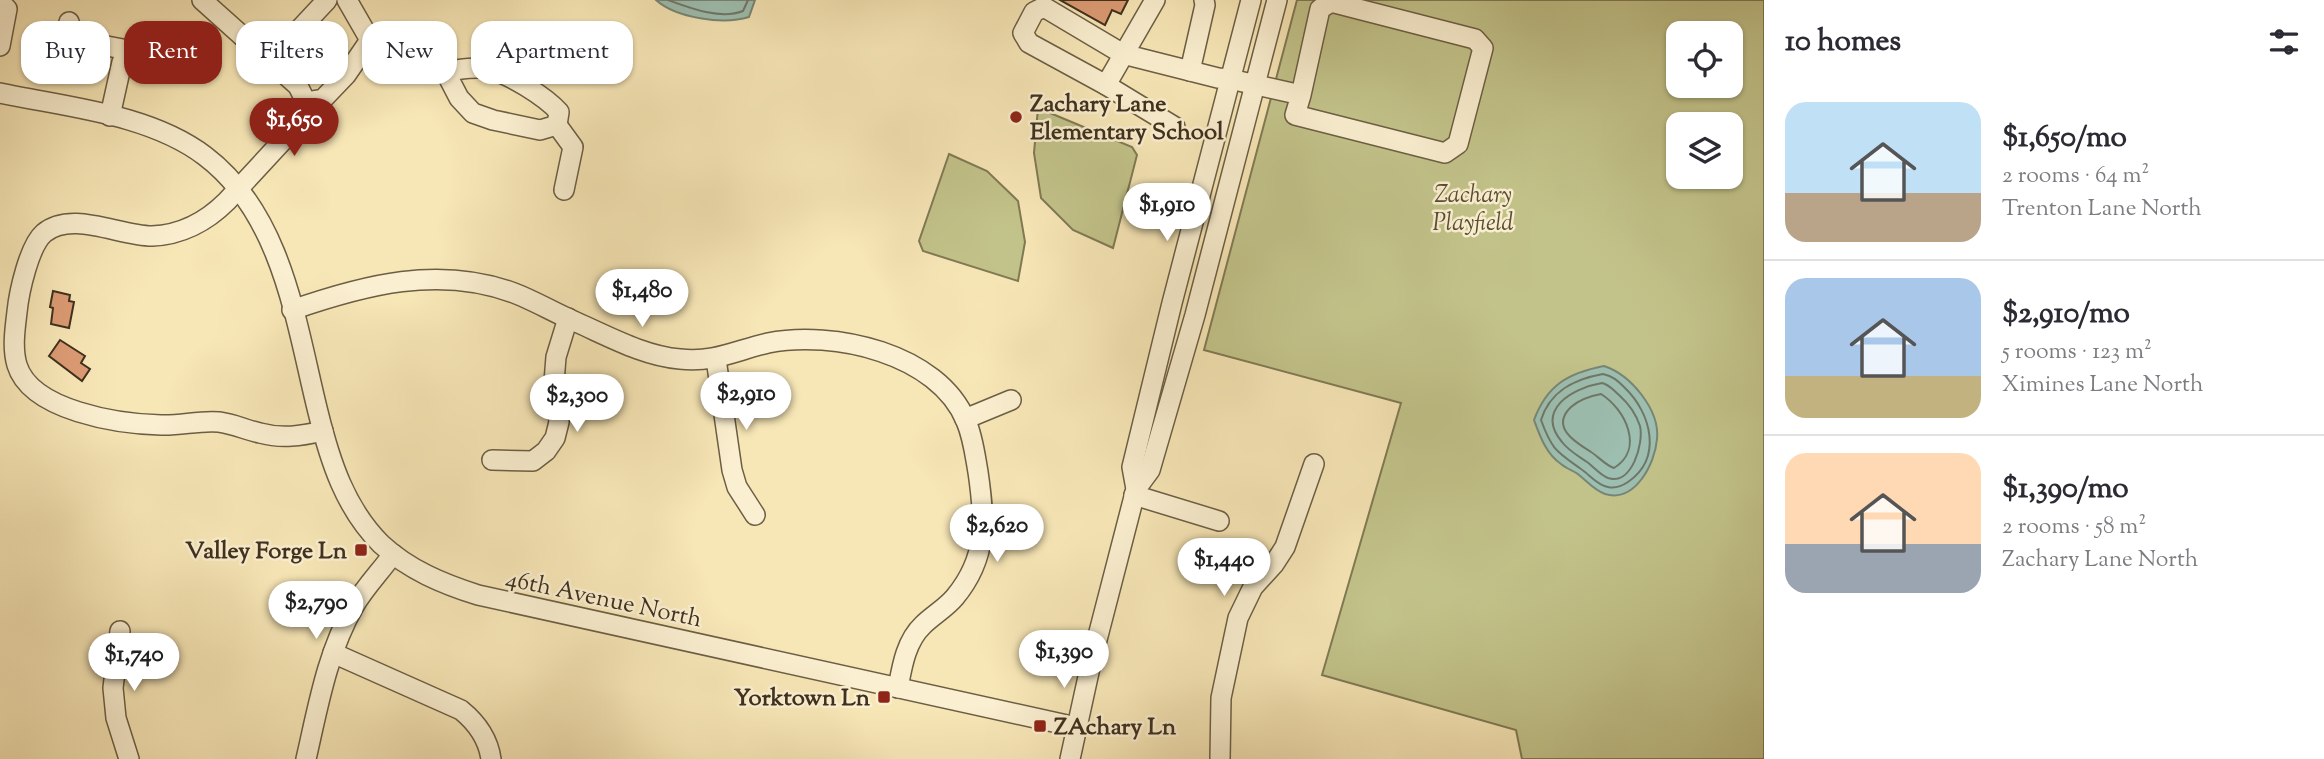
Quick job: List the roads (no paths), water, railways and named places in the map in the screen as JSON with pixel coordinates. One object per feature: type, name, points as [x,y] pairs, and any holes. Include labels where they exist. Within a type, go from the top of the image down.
[{"type":"street","points":[[202,0],[298,86],[306,102],[301,121],[214,214],[195,225],[175,233],[153,236],[67,223],[44,233],[35,244],[30,257],[17,308],[14,352],[17,368],[36,393],[61,405],[130,424],[217,422],[277,437],[323,431]]},
{"type":"street","points":[[308,21],[327,0]]},
{"type":"street","points":[[347,0],[362,26]]},
{"type":"street","points":[[1106,85],[1155,0]]},
{"type":"street","points":[[1190,71],[1204,0]]},
{"type":"street","points":[[1135,492],[1132,467],[1251,0]]},
{"type":"street","points":[[1070,759],[1135,492],[1150,470],[1195,315],[1277,0]]},
{"type":"street","points":[[0,2],[7,9],[0,46]]},
{"type":"street","points":[[1331,2],[1475,39],[1483,48],[1458,144],[1445,153],[1295,115],[1301,95],[1320,9],[1331,2]]},
{"type":"street","points":[[1175,127],[1029,43],[1023,33],[1034,12],[1044,7],[1123,54],[1217,78],[1301,95]]},
{"type":"street","points":[[306,102],[323,99],[346,75],[362,52]]},
{"type":"street","points":[[110,116],[124,60]]},
{"type":"street","points":[[457,70],[490,69],[550,101],[559,112],[557,125],[573,147],[564,190]]},
{"type":"street","points":[[452,84],[459,98],[473,113],[540,130],[557,125]]},
{"type":"street","name":"46th Avenue North","points":[[0,93],[148,126],[204,155],[238,189],[261,222],[271,244],[292,310],[339,483],[366,526],[393,554],[415,570],[444,584],[478,595],[1076,727]]},
{"type":"street","points":[[292,310],[370,286],[442,278],[476,283],[513,293],[654,355],[682,359],[716,359],[768,343],[796,339],[824,340],[884,352],[904,359],[939,384],[965,419],[974,450],[984,511],[984,534],[967,581],[953,599],[920,627],[909,643],[898,688]]},
{"type":"street","points":[[492,460],[533,461],[546,451],[555,438],[559,422],[554,382],[555,357],[568,318]]},
{"type":"street","points":[[716,359],[732,470],[737,487],[755,515]]},
{"type":"street","points":[[965,419],[1011,400]]},
{"type":"street","points":[[1220,759],[1221,698],[1238,618],[1253,587],[1284,547],[1314,464]]},
{"type":"street","points":[[1135,492],[1219,520]]},
{"type":"street","points":[[306,759],[333,653],[355,603],[393,554]]},
{"type":"street","points":[[120,631],[113,688],[116,718],[129,759]]},
{"type":"street","points":[[333,653],[461,709],[474,720],[485,736],[491,759]]},
{"type":"water","points":[[656,0],[755,0],[749,17],[713,20],[675,11]]},
{"type":"water","points":[[1604,366],[1624,377],[1642,395],[1657,428],[1655,449],[1648,470],[1634,487],[1626,493],[1616,495],[1598,490],[1556,460],[1544,444],[1534,420],[1545,398],[1560,382],[1580,372]]},
{"type":"place","name":"Zachary Lane Elementary School","points":[[1016,117]]},
{"type":"place","name":"Valley Forge Ln","points":[[361,550]]},
{"type":"place","name":"Yorktown Ln","points":[[884,697]]},
{"type":"place","name":"ZAchary Ln","points":[[1040,726]]},
{"type":"park label","name":"Zachary Playfield","points":[[1473,208]]}]
